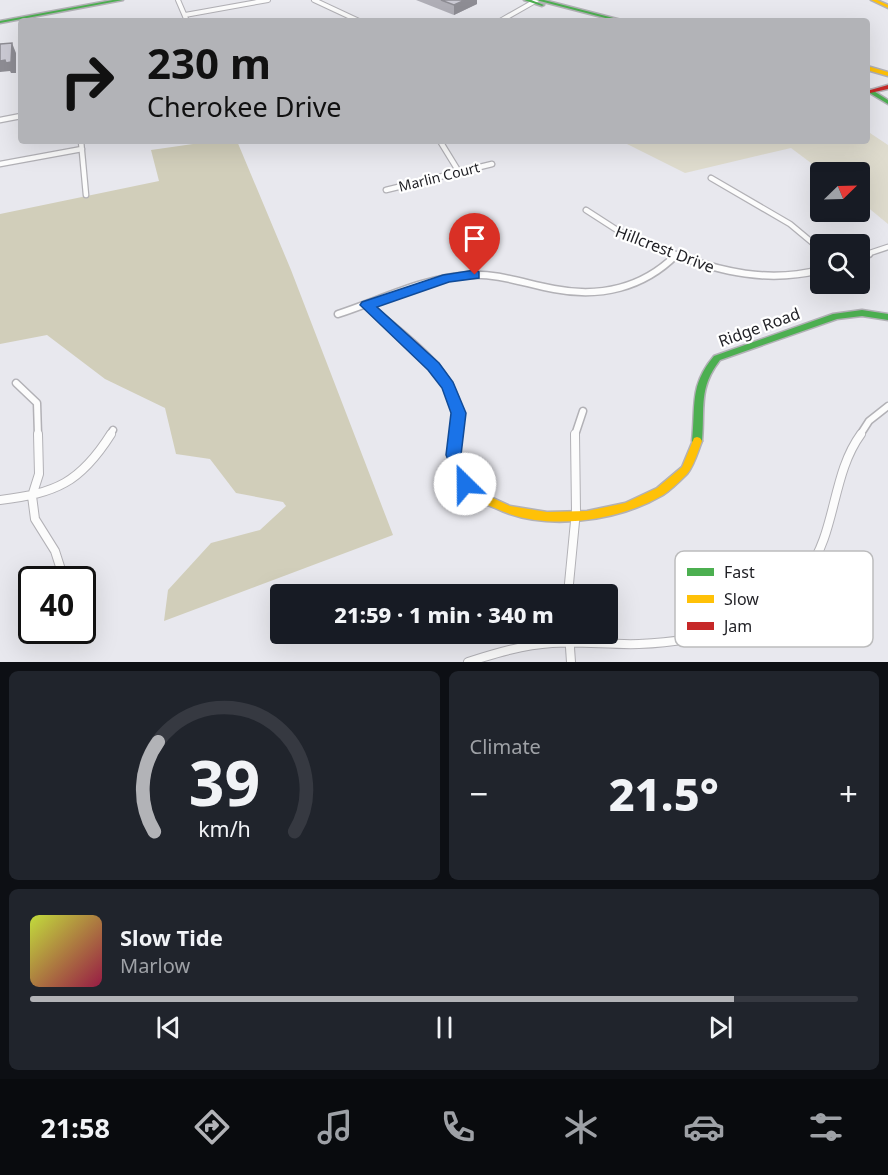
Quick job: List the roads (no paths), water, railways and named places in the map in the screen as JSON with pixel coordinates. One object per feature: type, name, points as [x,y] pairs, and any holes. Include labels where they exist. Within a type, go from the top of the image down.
[{"type":"main road","points":[[0,15],[94,0]]},
{"type":"main road","points":[[0,21],[102,0]]},
{"type":"main road","points":[[0,21],[121,0]]},
{"type":"main road","points":[[873,0],[888,5]]},
{"type":"main road","points":[[880,0],[888,5]]},
{"type":"main road","points":[[533,1],[577,14],[600,18]]},
{"type":"main road","points":[[533,1],[602,18]]},
{"type":"main road","points":[[870,67],[887,73]]},
{"type":"main road","points":[[870,90],[888,87]]},
{"type":"main road","points":[[870,91],[888,102]]},
{"type":"main road","name":"Ridge Road","points":[[367,305],[434,367],[448,386],[458,413],[453,455],[465,484],[482,499],[500,507],[537,514],[576,515],[611,513],[636,506],[655,498],[678,480],[688,467],[699,441],[699,381],[707,367],[717,358],[836,316],[862,313],[888,317]]},
{"type":"street","points":[[178,0],[186,18]]},
{"type":"street","points":[[185,15],[268,0]]},
{"type":"street","points":[[316,0],[353,18]]},
{"type":"street","points":[[505,18],[533,1]]},
{"type":"street","points":[[0,120],[18,117]]},
{"type":"street","points":[[81,144],[86,195]]},
{"type":"street","points":[[442,144],[459,172]]},
{"type":"street","points":[[0,164],[81,149]]},
{"type":"street","name":"Marlin Court","points":[[386,190],[492,164]]},
{"type":"street","points":[[711,178],[790,224],[810,241]]},
{"type":"street","name":"Hillcrest Drive","points":[[586,210],[611,228],[715,269],[751,276],[775,277],[810,272]]},
{"type":"street","points":[[870,253],[888,247]]},
{"type":"street","points":[[338,314],[431,282],[469,275],[490,276],[564,291],[607,291],[645,280],[676,255]]},
{"type":"street","points":[[16,383],[37,403],[39,474],[32,496],[35,519],[55,551],[60,566]]},
{"type":"street","points":[[820,551],[828,535],[855,441],[868,422],[888,406]]},
{"type":"street","points":[[569,584],[576,515],[575,439],[578,419],[583,411]]},
{"type":"street","points":[[0,500],[47,493],[70,483],[94,462],[113,430]]},
{"type":"street","points":[[618,640],[675,642]]},
{"type":"street","points":[[468,662],[541,644]]},
{"type":"street","points":[[570,644],[571,662]]}]
